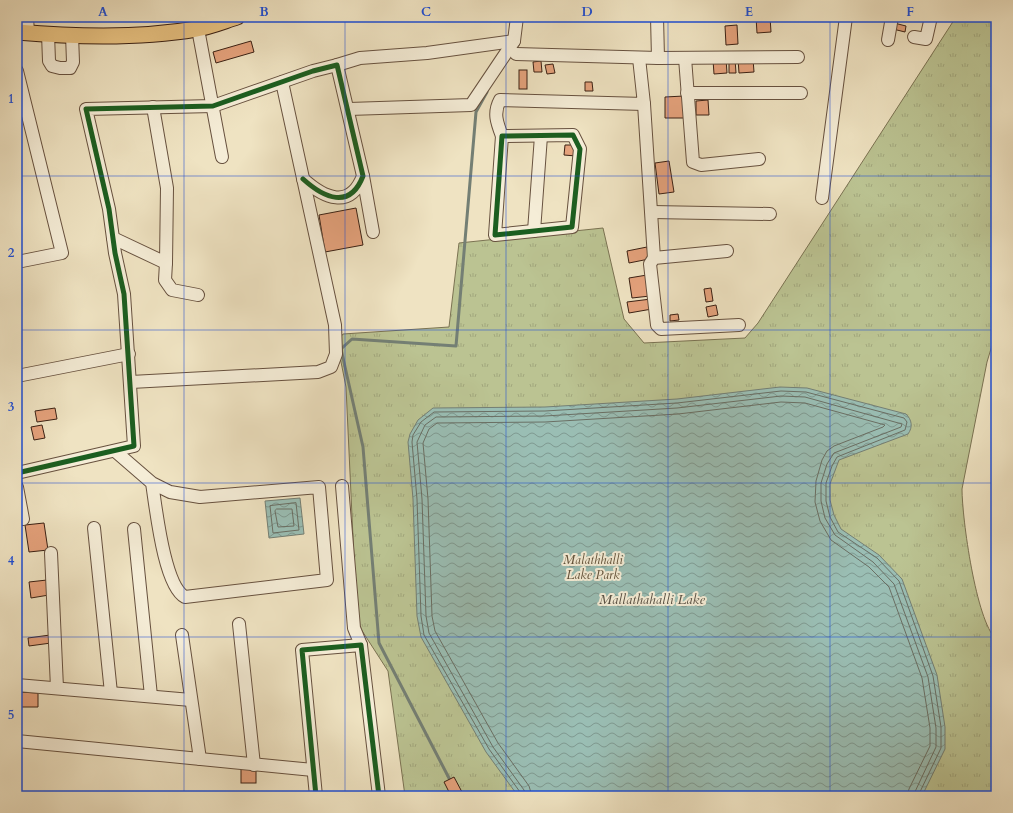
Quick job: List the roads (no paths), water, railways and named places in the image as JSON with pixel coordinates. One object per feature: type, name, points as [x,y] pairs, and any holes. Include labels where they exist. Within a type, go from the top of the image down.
[{"type":"main road","points":[[23,32],[72,35],[158,34],[198,29],[237,17]]},
{"type":"street","points":[[23,32],[27,17]]},
{"type":"street","points":[[349,109],[471,105],[514,40],[517,17]]},
{"type":"street","points":[[657,17],[658,58]]},
{"type":"street","points":[[822,198],[846,17]]},
{"type":"street","points":[[888,40],[892,17]]},
{"type":"street","points":[[914,37],[926,39],[931,17]]},
{"type":"street","points":[[198,29],[222,157]]},
{"type":"street","points":[[48,34],[49,61],[52,66],[64,69],[70,68],[73,62],[72,35]]},
{"type":"street","points":[[17,473],[134,446],[131,382],[124,294],[109,209],[86,109],[213,106],[282,82],[360,58],[427,53],[514,40]]},
{"type":"street","points":[[516,54],[639,58],[798,57]]},
{"type":"street","points":[[639,58],[652,212],[654,258],[650,264],[657,324],[661,329],[739,325]]},
{"type":"street","points":[[685,58],[693,162],[701,165],[760,159]]},
{"type":"street","points":[[338,65],[349,109],[373,232]]},
{"type":"street","points":[[17,71],[62,253],[17,262]]},
{"type":"street","points":[[131,382],[318,372],[331,367],[336,354],[335,324],[282,82]]},
{"type":"street","points":[[687,94],[801,93]]},
{"type":"street","points":[[502,136],[573,135],[580,149],[572,227],[495,235],[502,136],[496,115],[496,107],[500,100],[644,104]]},
{"type":"street","points":[[153,107],[167,188],[165,280],[172,290],[198,294]]},
{"type":"street","points":[[534,231],[541,136]]},
{"type":"street","points":[[303,179],[322,195],[336,198],[351,194],[359,186],[363,176]]},
{"type":"street","points":[[652,212],[770,214]]},
{"type":"street","points":[[113,238],[166,263]]},
{"type":"street","points":[[654,258],[727,252]]},
{"type":"street","points":[[17,376],[129,354]]},
{"type":"street","points":[[115,451],[152,483],[170,492],[200,497],[319,487],[327,580],[185,597],[179,594],[175,587],[162,544],[152,483]]},
{"type":"street","points":[[342,486],[354,628],[361,645],[379,796]]},
{"type":"street","points":[[17,487],[23,519]]},
{"type":"street","points":[[94,528],[111,693]]},
{"type":"street","points":[[134,529],[151,696]]},
{"type":"street","points":[[51,553],[57,688]]},
{"type":"street","points":[[239,624],[254,765]]},
{"type":"street","points":[[182,635],[200,759]]},
{"type":"street","points":[[316,796],[302,650],[361,645]]},
{"type":"street","points":[[17,685],[191,700]]},
{"type":"street","points":[[17,741],[313,770]]},
{"type":"water","name":"Mallathahalli Lake","points":[[780,387],[807,388],[906,414],[911,421],[911,429],[908,434],[839,460],[830,484],[830,500],[834,515],[841,529],[879,555],[902,579],[937,675],[945,727],[945,749],[922,796],[518,796],[486,752],[421,637],[417,616],[413,499],[408,442],[410,434],[418,420],[433,408],[545,407],[677,399]]},
{"type":"water","points":[[300,498],[304,534],[269,538],[265,501]]},
{"type":"waterway","points":[[451,782],[379,643],[363,447],[341,349],[352,339],[456,346],[476,112],[487,92]]},
{"type":"waterway","points":[[456,790],[460,796]]},
{"type":"park label","name":"Malathhalli Lake Park","points":[[593,566]]}]
